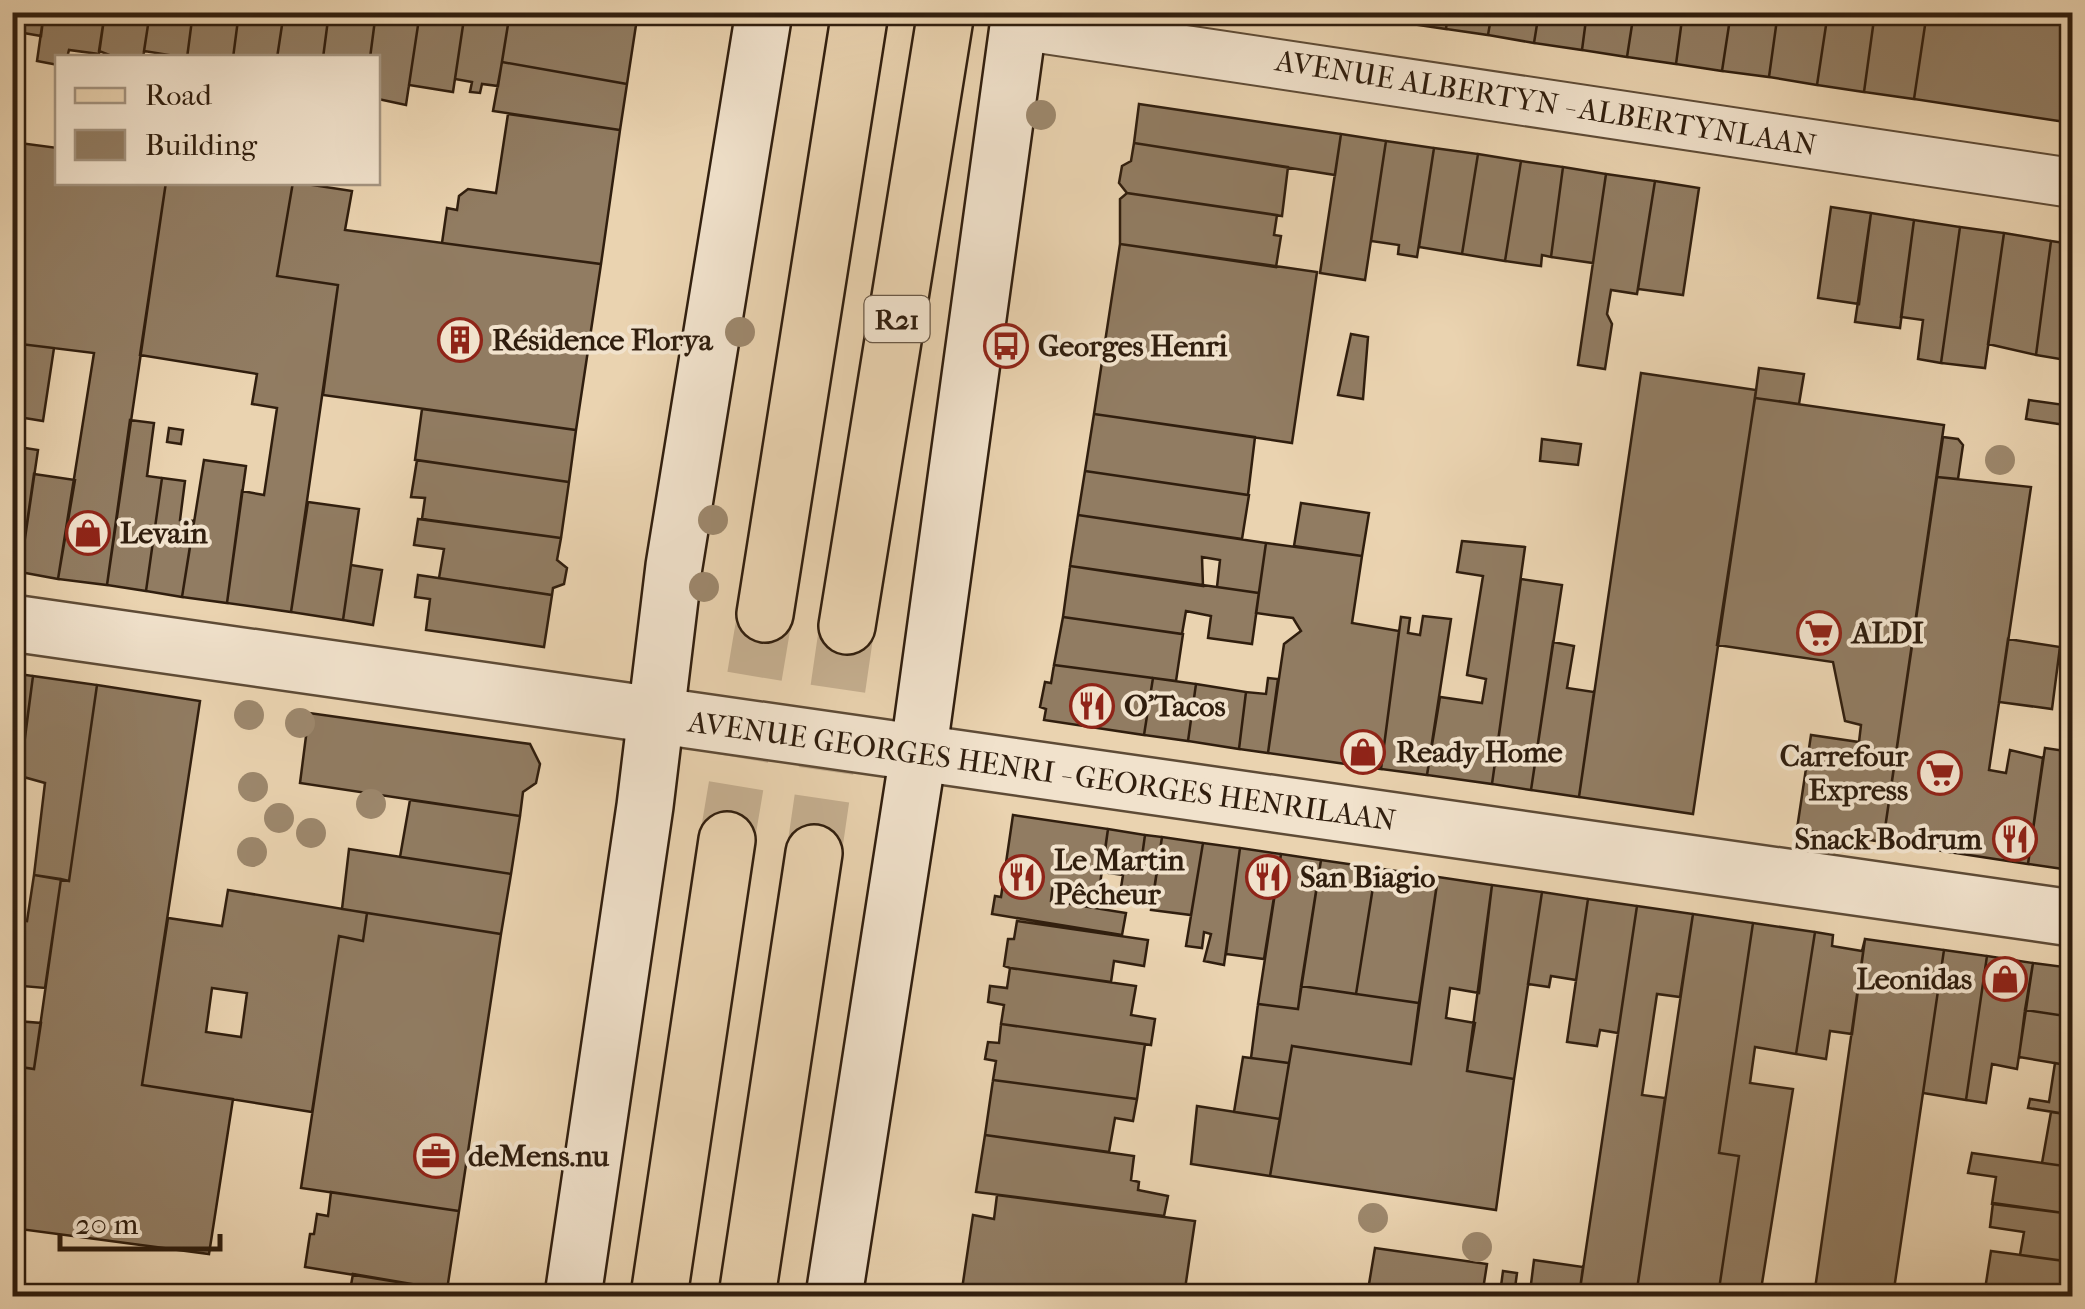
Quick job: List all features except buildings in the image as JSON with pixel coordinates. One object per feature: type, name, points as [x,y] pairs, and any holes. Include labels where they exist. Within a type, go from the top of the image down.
[{"type":"main road","points":[[574,1296],[674,566],[764,12]]},
{"type":"main road","points":[[765,614],[860,12]]},
{"type":"main road","name":"R21","points":[[847,626],[946,12]]},
{"type":"main road","points":[[834,1296],[918,755],[1019,19]]},
{"type":"main road","name":"AVENUE GEORGES HENRI - GEORGES HENRILAAN","points":[[12,623],[2072,918]]},
{"type":"main road","points":[[660,1296],[727,840]]},
{"type":"main road","points":[[748,1296],[814,853]]},
{"type":"street","name":"AVENUE ALBERTYN - ALBERTYNLAAN","points":[[1019,19],[2072,183]]},
{"type":"tunnel","points":[[727,840],[765,614]]},
{"type":"tunnel","points":[[814,853],[847,626]]},
{"type":"place","name":"Résidence Florya","points":[[460,340]]},
{"type":"place","name":"Georges Henri","points":[[1006,346]]},
{"type":"place","name":"Levain","points":[[88,533]]},
{"type":"place","name":"ALDI","points":[[1819,633]]},
{"type":"place","name":"O'Tacos","points":[[1092,706]]},
{"type":"place","name":"Ready Home","points":[[1363,752]]},
{"type":"place","name":"Carrefour Express","points":[[1940,773]]},
{"type":"place","name":"Snack Bodrum","points":[[2015,839]]},
{"type":"place","name":"Le Martin Pêcheur","points":[[1022,877]]},
{"type":"place","name":"San Biagio","points":[[1268,877]]},
{"type":"place","name":"Leonidas","points":[[2005,979]]},
{"type":"place","name":"deMens.nu","points":[[436,1156]]}]
